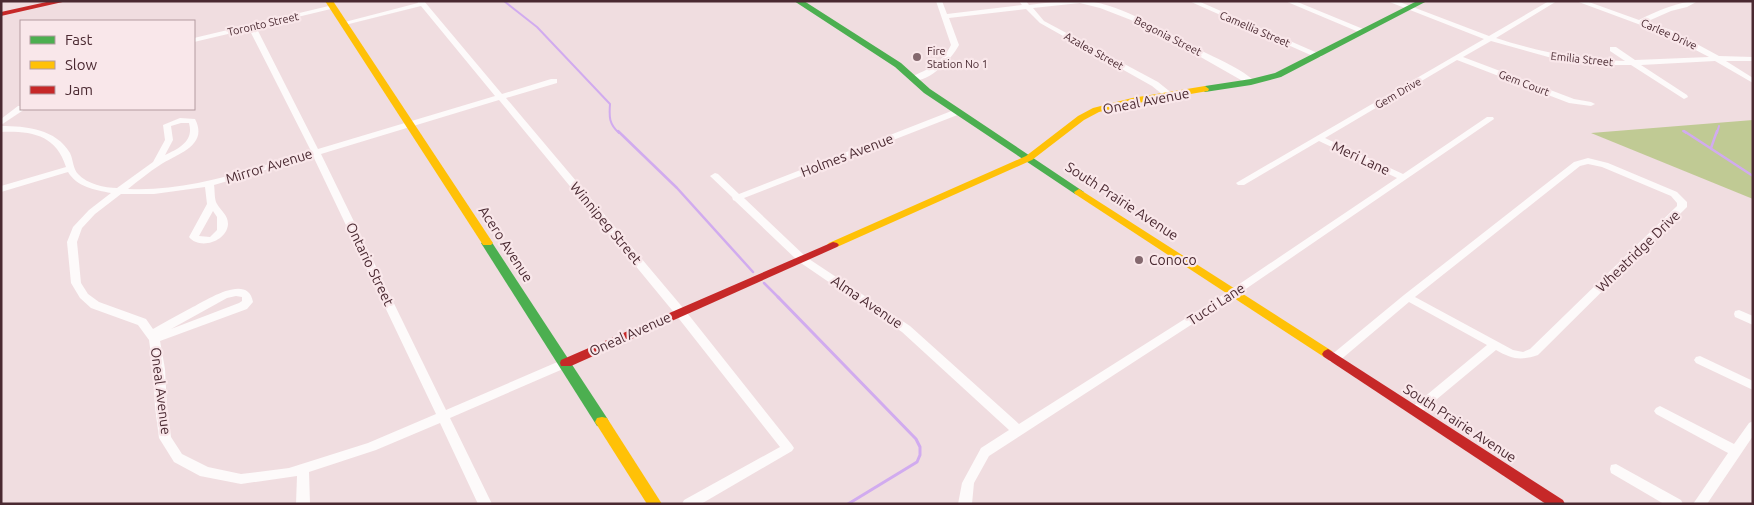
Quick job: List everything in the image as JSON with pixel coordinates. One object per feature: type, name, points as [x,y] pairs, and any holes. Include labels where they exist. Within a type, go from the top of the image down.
[{"type":"street","points":[[1,14],[63,1]]},
{"type":"street","name":"South Prairie Avenue","points":[[798,1],[898,65],[926,91],[957,112],[1558,504]]},
{"type":"street","points":[[914,79],[937,69],[950,57],[954,45],[939,1]]},
{"type":"street","name":"Begonia Street","points":[[945,16],[1024,4],[1080,1],[1098,4],[1118,11],[1224,64],[1251,82]]},
{"type":"street","name":"Camellia Street","points":[[1192,1],[1318,56]]},
{"type":"street","points":[[1288,1],[1364,31]]},
{"type":"street","name":"Emilia Street","points":[[1390,1],[1549,57],[1583,61],[1634,63],[1753,59]]},
{"type":"street","name":"Oneal Avenue","points":[[157,163],[92,212],[78,227],[72,242],[76,284],[84,296],[95,305],[142,322],[153,337],[160,368],[161,407],[165,438],[178,458],[205,472],[241,479],[289,473],[372,447],[1029,158],[1081,118],[1096,110],[1132,101],[1251,82],[1278,75],[1423,1]]},
{"type":"street","name":"Gem Drive","points":[[1241,183],[1554,1]]},
{"type":"street","name":"Carlee Drive","points":[[1579,1],[1642,21],[1668,32],[1753,81]]},
{"type":"street","points":[[1642,21],[1669,9],[1685,6],[1695,1]]},
{"type":"street","points":[[345,23],[421,3]]},
{"type":"street","name":"Winnipeg Street","points":[[421,3],[502,97],[680,312],[788,448],[688,504]]},
{"type":"street","name":"Acero Avenue","points":[[331,4],[566,363],[655,504]]},
{"type":"street","name":"Toronto Street","points":[[195,40],[252,27],[331,4]]},
{"type":"street","name":"Azalea Street","points":[[1024,4],[1042,22],[1155,84],[1170,96]]},
{"type":"street","name":"Ontario Street","points":[[252,27],[315,151],[485,504]]},
{"type":"street","points":[[1613,48],[1684,97]]},
{"type":"street","name":"Gem Court","points":[[1458,58],[1572,101],[1591,104]]},
{"type":"street","name":"Mirror Avenue","points":[[1,129],[27,130],[44,135],[55,142],[64,151],[75,177],[87,186],[118,191],[184,189],[209,184],[554,81]]},
{"type":"street","points":[[1,123],[20,109]]},
{"type":"street","name":"Holmes Avenue","points":[[736,198],[957,112]]},
{"type":"street","name":"Tucci Lane","points":[[965,504],[968,483],[985,452],[1233,293],[1490,119]]},
{"type":"street","name":"Meri Lane","points":[[1319,138],[1404,178]]},
{"type":"street","name":"Wheatridge Drive","points":[[1334,359],[1408,297],[1577,164],[1588,161],[1605,165],[1674,194],[1682,202],[1682,207],[1534,352],[1523,356],[1510,353],[1408,297]]},
{"type":"street","points":[[1,189],[70,169]]},
{"type":"street","name":"Alma Avenue","points":[[715,176],[802,259],[906,329],[1017,430]]},
{"type":"street","points":[[209,184],[212,204]]},
{"type":"street","points":[[236,292],[244,293],[247,296],[248,302],[238,308],[153,337],[224,295],[236,292]]},
{"type":"street","points":[[1738,314],[1753,321]]},
{"type":"street","points":[[1415,411],[1495,344]]},
{"type":"street","points":[[1700,360],[1753,386]]},
{"type":"street","points":[[1660,411],[1735,451]]},
{"type":"street","points":[[1700,504],[1753,426]]},
{"type":"street","points":[[303,469],[303,504]]},
{"type":"street","points":[[1616,469],[1676,504]]},
{"type":"green space","points":[[1753,120],[1753,199],[1591,133]]},
{"type":"waterway","points":[[504,1],[537,27],[610,104],[610,120],[619,133]]},
{"type":"waterway","points":[[1717,133],[1719,126]]},
{"type":"waterway","points":[[618,131],[677,188],[753,272]]},
{"type":"waterway","points":[[1684,131],[1753,176]]},
{"type":"waterway","points":[[1711,148],[1717,131]]},
{"type":"waterway","points":[[764,283],[778,297]]},
{"type":"waterway","points":[[778,297],[916,439],[920,447],[920,455],[917,462],[848,504]]},
{"type":"traffic: fast","points":[[798,1],[898,65],[927,91],[1079,192]]},
{"type":"traffic: fast","points":[[1205,89],[1251,82],[1278,75],[1423,1]]},
{"type":"traffic: fast","points":[[487,243],[602,422]]},
{"type":"traffic: slow","points":[[329,1],[487,243]]},
{"type":"traffic: slow","points":[[833,245],[1029,158],[1081,118],[1096,110],[1132,101],[1205,89]]},
{"type":"traffic: slow","points":[[1079,192],[1328,354]]},
{"type":"traffic: slow","points":[[602,422],[655,504]]},
{"type":"traffic: jam","points":[[1,14],[63,1]]},
{"type":"traffic: jam","points":[[566,363],[833,245]]},
{"type":"traffic: jam","points":[[1328,354],[1558,504]]},
{"type":"place","name":"Fire Station No 1","points":[[917,57]]},
{"type":"place","name":"Conoco","points":[[1139,260]]}]
